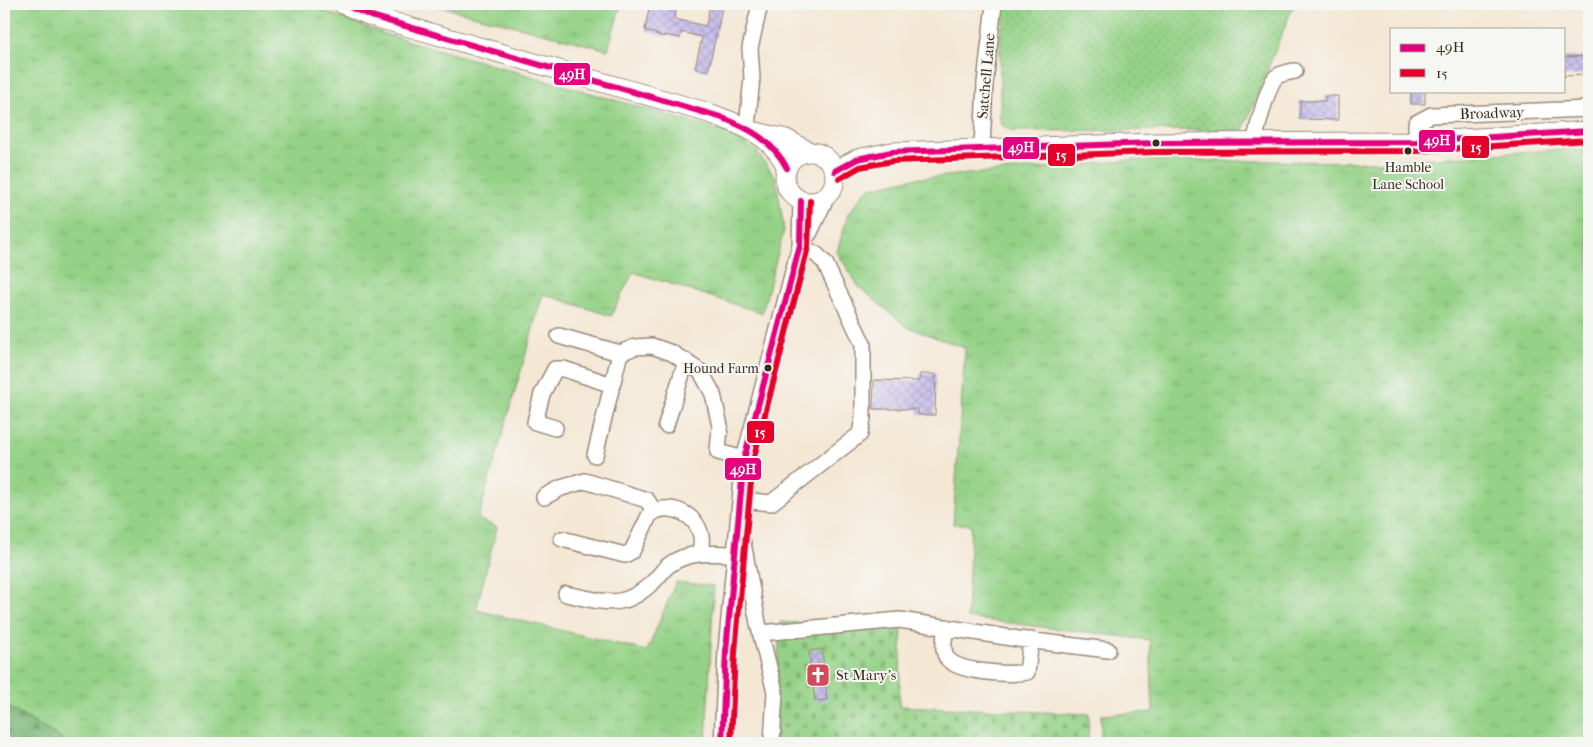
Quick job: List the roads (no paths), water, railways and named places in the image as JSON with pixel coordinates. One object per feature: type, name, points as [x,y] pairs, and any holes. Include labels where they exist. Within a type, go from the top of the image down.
[{"type":"main road","points":[[342,4],[371,16],[709,113],[786,139],[810,152],[823,155],[835,171],[835,180],[827,196],[811,203],[801,201],[791,194],[784,178],[787,168],[794,158],[801,153],[810,152]]},
{"type":"main road","points":[[752,129],[783,159],[787,168]]},
{"type":"main road","points":[[835,171],[856,160],[892,152],[982,148],[1255,142],[1416,142],[1589,131]]},
{"type":"street","points":[[752,129],[750,48],[760,4]]},
{"type":"street","name":"Satchell Lane","points":[[982,148],[985,83],[994,4]]},
{"type":"street","points":[[1255,142],[1262,109],[1273,81],[1281,74],[1295,71]]},
{"type":"street","name":"Broadway","points":[[1416,142],[1416,123],[1431,115],[1589,110]]},
{"type":"street","points":[[800,245],[810,232],[827,196]]},
{"type":"street","points":[[722,743],[726,651],[744,460],[800,245],[801,201]]},
{"type":"street","points":[[740,506],[771,502],[860,434],[863,418],[863,344],[825,263],[818,256],[800,245]]},
{"type":"street","points":[[559,336],[620,353],[635,347],[652,346],[672,353],[686,361],[702,372],[713,394],[720,426],[718,452],[744,460]]},
{"type":"street","points":[[595,454],[620,353]]},
{"type":"street","points":[[666,425],[686,361]]},
{"type":"street","points":[[555,428],[535,422],[542,394],[555,369],[564,369],[612,385]]},
{"type":"street","points":[[544,497],[561,488],[585,481],[647,500],[654,511]]},
{"type":"street","points":[[740,506],[745,560],[775,692],[772,743]]},
{"type":"street","points":[[562,539],[625,555],[632,551],[647,519],[654,511],[664,508],[676,509],[689,516],[701,535],[700,552]]},
{"type":"street","points":[[566,594],[599,600],[619,601],[638,594],[653,583],[668,565],[700,552],[736,554]]},
{"type":"street","points":[[762,633],[900,620],[1108,650]]},
{"type":"street","points":[[946,627],[943,646],[948,659],[965,669],[1027,672],[1032,640]]},
{"type":"place","name":"Hamble Lane School","points":[[1408,151]]},
{"type":"place","name":"Hound Farm","points":[[768,368]]},
{"type":"place","name":"St Mary's","points":[[818,675]]}]
